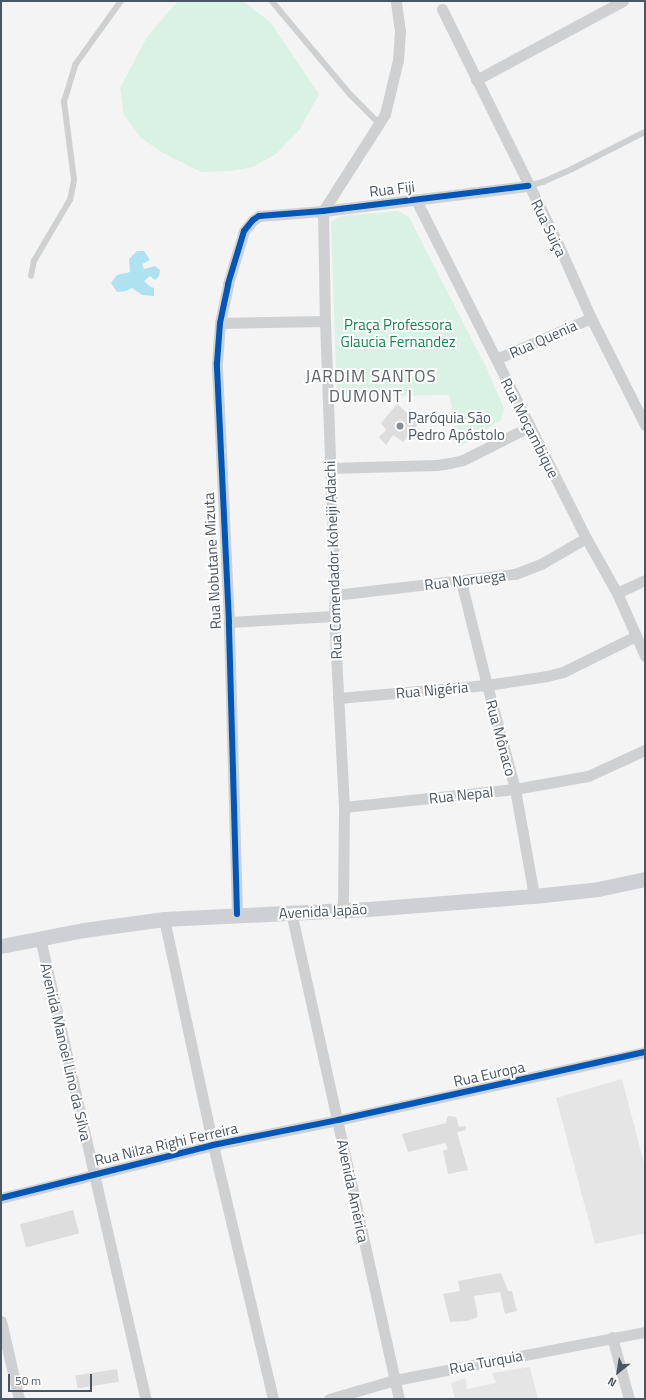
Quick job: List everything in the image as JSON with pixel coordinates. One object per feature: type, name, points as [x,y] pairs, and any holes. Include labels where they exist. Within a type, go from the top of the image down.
[{"type":"main road","name":"Avenida Japão","points":[[1,946],[84,930],[164,919],[237,914],[343,910],[534,896],[598,889],[645,879]]},
{"type":"street","points":[[323,211],[385,114],[398,60],[400,31],[396,1]]},
{"type":"street","points":[[476,80],[623,1]]},
{"type":"street","name":"Rua Suiça","points":[[442,8],[528,186],[558,244],[591,318],[645,425]]},
{"type":"street","name":"Rua Fiji","points":[[259,216],[323,211],[528,186]]},
{"type":"street","name":"Rua Moçambique","points":[[416,200],[529,427],[586,538],[617,593],[645,656]]},
{"type":"street","name":"Rua Comendador Koheiji Adachi","points":[[323,211],[325,321],[335,595],[334,616],[344,808],[343,910]]},
{"type":"street","name":"Rua Nobutane Mizuta","points":[[237,914],[229,622],[218,401],[217,345],[228,284],[240,242],[249,224],[259,216]]},
{"type":"street","name":"Rua Quenia","points":[[496,359],[591,318]]},
{"type":"street","points":[[220,323],[325,321]]},
{"type":"street","points":[[330,468],[437,466],[463,460],[529,427]]},
{"type":"street","name":"Rua Noruega","points":[[335,595],[515,574],[527,570],[586,538]]},
{"type":"street","points":[[617,593],[645,580]]},
{"type":"street","name":"Rua Mônaco","points":[[461,581],[515,789],[534,896]]},
{"type":"street","points":[[229,622],[334,616]]},
{"type":"street","name":"Rua Nigéria","points":[[338,698],[487,685],[547,676],[563,672],[636,636]]},
{"type":"street","name":"Rua Nepal","points":[[344,808],[515,789],[588,776],[645,750]]},
{"type":"street","name":"Avenida América","points":[[291,912],[399,1399]]},
{"type":"street","points":[[164,919],[213,1145],[273,1399]]},
{"type":"street","name":"Avenida Manoel Lino da Silva","points":[[40,938],[146,1399]]},
{"type":"street","name":"Rua Europa","points":[[338,1120],[645,1052]]},
{"type":"street","name":"Rua Nilza Righi Ferreira","points":[[1,1198],[213,1145],[338,1120]]},
{"type":"street","points":[[1,1321],[19,1399]]},
{"type":"street","name":"Rua Turquia","points":[[329,1399],[395,1380],[612,1337],[645,1332]]},
{"type":"street","points":[[612,1337],[629,1399]]},
{"type":"lane","points":[[31,276],[34,261],[70,200],[73,186],[74,180],[64,102],[75,65],[121,1]]},
{"type":"lane","points":[[272,1],[351,95],[379,123]]},
{"type":"lane","points":[[528,186],[543,182],[572,169],[645,132]]},
{"type":"shaded area","points":[[622,1079],[645,1167],[645,1233],[595,1244],[556,1098]]},
{"type":"shaded area","points":[[530,1367],[538,1399],[455,1399],[451,1383],[465,1378],[467,1389],[496,1383],[492,1373]]},
{"type":"green space","points":[[178,1],[243,1],[270,22],[319,94],[300,129],[276,154],[253,167],[231,171],[201,172],[163,153],[141,138],[124,115],[120,88],[147,37]]},
{"type":"green space","name":"Praça Professora Glaucia Fernandez","points":[[398,211],[409,217],[486,367],[504,408],[501,420],[461,446],[449,395],[337,397],[331,222],[341,216]]},
{"type":"water","points":[[137,251],[144,251],[150,260],[142,264],[144,269],[155,266],[160,270],[159,276],[155,280],[150,276],[144,281],[154,288],[154,296],[142,295],[132,288],[126,291],[117,292],[111,283],[117,275],[130,272],[129,259]]},
{"type":"building","name":"Paróquia São Pedro Apóstolo","points":[[397,404],[419,423],[403,442],[393,435],[386,445],[379,437],[386,430],[381,423]]},
{"type":"building","points":[[447,1117],[456,1117],[459,1127],[465,1126],[466,1130],[457,1132],[468,1170],[448,1174],[443,1151],[448,1149],[445,1143],[408,1152],[402,1134],[446,1123]]},
{"type":"building","points":[[73,1210],[79,1233],[26,1247],[20,1224]]},
{"type":"building","points":[[501,1273],[508,1291],[512,1291],[517,1311],[505,1314],[500,1292],[474,1296],[478,1317],[467,1321],[450,1322],[443,1294],[460,1291],[458,1281]]},
{"type":"building","points":[[117,1369],[119,1382],[78,1388],[76,1376]]},
{"type":"cycle path","points":[[237,914],[229,622],[217,363],[220,323],[228,284],[244,231],[253,220],[259,216],[323,211],[528,186]]},
{"type":"cycle path","points":[[1,1198],[213,1145],[338,1120],[645,1052]]},
{"type":"place","name":"Paróquia São Pedro Apóstolo","points":[[400,426]]},
{"type":"district","name":"JARDIM SANTOS DUMONT I","points":[[371,387]]}]
